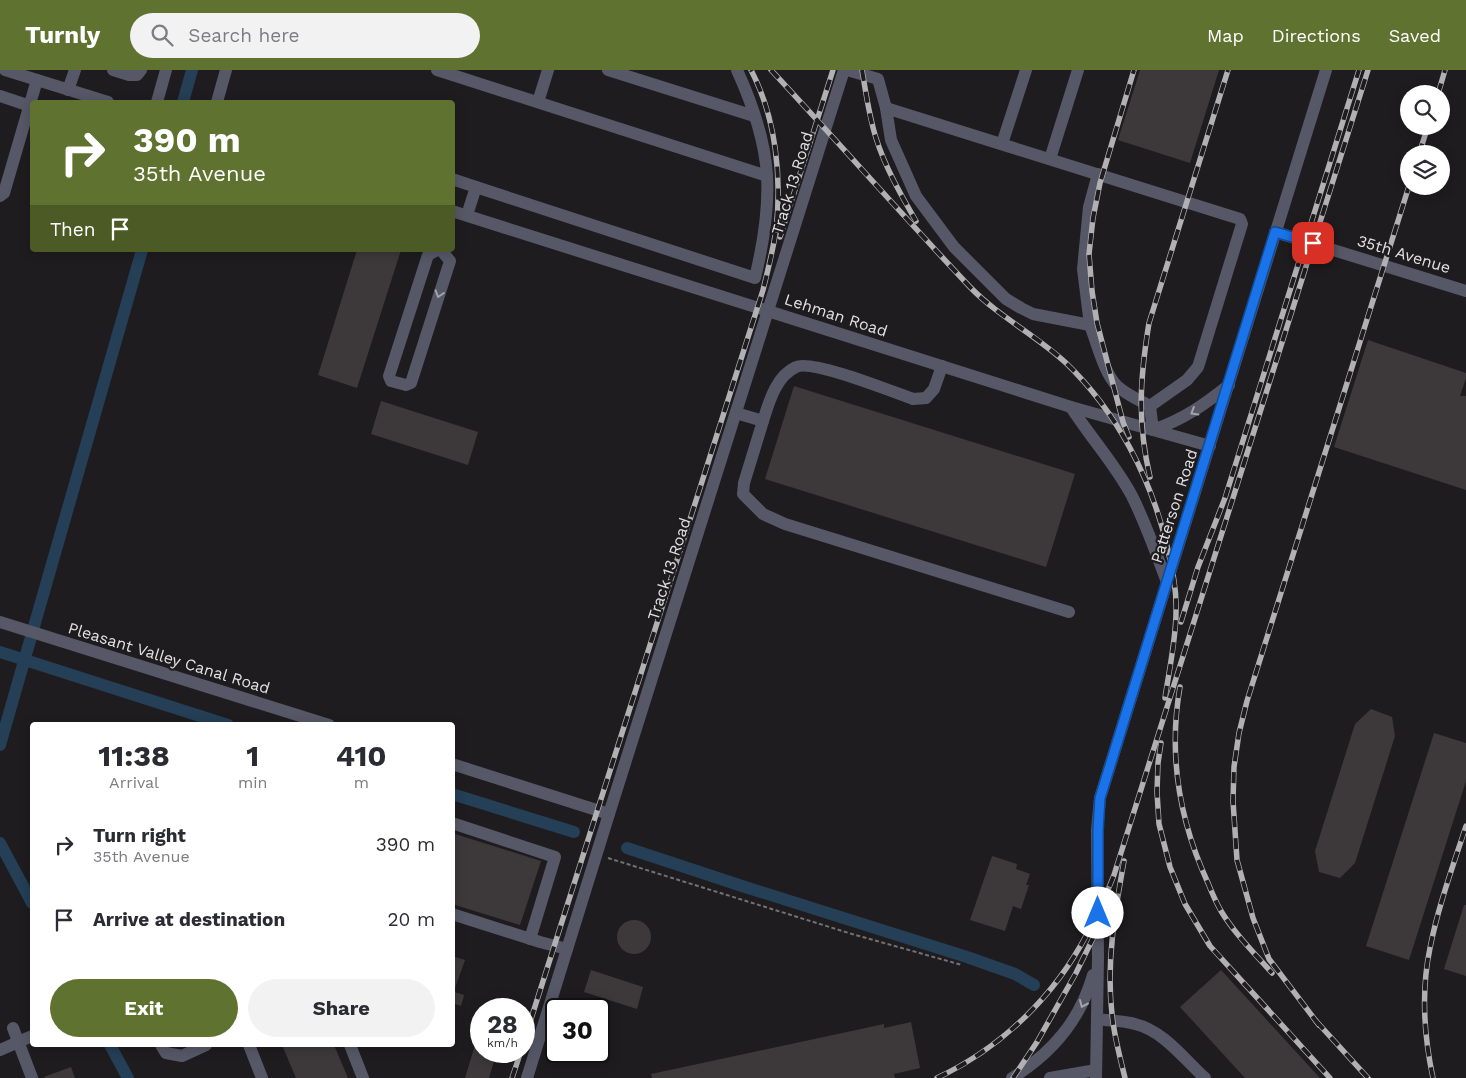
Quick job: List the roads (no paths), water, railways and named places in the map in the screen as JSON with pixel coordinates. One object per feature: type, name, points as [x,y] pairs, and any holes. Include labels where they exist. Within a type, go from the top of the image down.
[{"type":"street","points":[[5,70],[101,100]]},
{"type":"street","points":[[68,90],[74,70]]},
{"type":"street","points":[[113,70],[129,75],[137,75],[141,70]]},
{"type":"street","points":[[158,100],[166,70]]},
{"type":"street","points":[[218,100],[226,70]]},
{"type":"street","points":[[437,70],[767,176]]},
{"type":"street","points":[[538,102],[548,70]]},
{"type":"street","points":[[608,70],[754,116]]},
{"type":"street","points":[[455,180],[756,278],[762,250],[766,214],[767,176],[760,136],[748,95],[737,70]]},
{"type":"street","points":[[845,70],[879,74],[890,140],[916,196],[954,246],[1006,299],[1021,308],[1033,314],[1090,325]]},
{"type":"street","name":"Track 13 Road","points":[[527,1078],[845,70]]},
{"type":"street","points":[[1002,144],[1026,70]]},
{"type":"street","points":[[1050,159],[1078,70]]},
{"type":"street","name":"Patterson Road","points":[[1096,1074],[1098,830],[1100,798],[1326,70]]},
{"type":"street","points":[[32,100],[37,80]]},
{"type":"street","points":[[0,96],[30,106],[4,193],[0,196]]},
{"type":"street","points":[[886,108],[1240,219],[1242,224],[1198,367],[1187,380],[1150,406]]},
{"type":"street","points":[[1098,174],[1090,207],[1083,269],[1090,325],[1106,369],[1116,384],[1129,395],[1150,406]]},
{"type":"street","points":[[467,216],[476,187]]},
{"type":"street","name":"Lehman Road","points":[[455,212],[1071,407],[1210,446]]},
{"type":"street","name":"35th Avenue","points":[[1275,232],[1466,291]]},
{"type":"street","points":[[432,252],[428,254],[389,376],[391,381],[406,385],[411,383],[450,261],[443,252]]},
{"type":"street","points":[[942,366],[930,394],[926,398],[913,399],[824,368],[806,365],[796,366],[782,377],[771,397],[744,482],[743,494],[763,514],[785,524],[1069,612]]},
{"type":"street","points":[[1150,406],[1153,430],[1188,416],[1204,406],[1229,385]]},
{"type":"street","points":[[1071,407],[1112,464],[1131,496],[1153,544],[1167,582]]},
{"type":"street","points":[[736,413],[763,421]]},
{"type":"street","name":"Pleasant Valley Canal Road","points":[[0,622],[319,722]]},
{"type":"street","points":[[455,765],[609,814]]},
{"type":"street","points":[[455,824],[556,857],[530,939]]},
{"type":"street","points":[[455,915],[567,950]]},
{"type":"street","points":[[1012,1078],[1036,1062],[1077,1016],[1089,988],[1098,958]]},
{"type":"street","points":[[1096,1020],[1132,1023],[1158,1034],[1205,1078]]},
{"type":"street","points":[[13,1028],[32,1078]]},
{"type":"street","points":[[0,1050],[30,1037]]},
{"type":"street","points":[[162,1047],[166,1053],[182,1056],[202,1047]]},
{"type":"street","points":[[250,1047],[262,1078]]},
{"type":"street","points":[[351,1047],[363,1078]]},
{"type":"street","points":[[1050,1078],[1096,1074]]},
{"type":"waterway","points":[[184,100],[192,70]]},
{"type":"waterway","points":[[0,745],[141,252]]},
{"type":"waterway","points":[[0,652],[219,722]]},
{"type":"waterway","points":[[455,795],[574,832]]},
{"type":"waterway","points":[[0,843],[30,899]]},
{"type":"waterway","points":[[627,848],[967,957],[1015,974],[1034,985]]},
{"type":"waterway","points":[[111,1047],[128,1078]]},
{"type":"railway","points":[[535,1006],[769,268],[778,210],[777,169],[775,148],[766,108],[751,70]]},
{"type":"railway","points":[[771,70],[981,298],[1066,363],[1101,403],[1130,447],[1152,496],[1160,521],[1167,546],[1176,596],[1174,644],[1165,698]]},
{"type":"railway","points":[[780,237],[833,70]]},
{"type":"railway","points":[[862,70],[876,138],[894,181],[916,221]]},
{"type":"railway","points":[[1129,437],[1123,422],[1097,323],[1089,254],[1093,218],[1100,183],[1134,70]]},
{"type":"railway","points":[[1150,477],[1143,437],[1141,400],[1149,323],[1228,70]]},
{"type":"railway","points":[[1181,622],[1198,567],[1225,498],[1359,70]]},
{"type":"railway","points":[[937,1078],[983,1052],[1004,1036],[1042,999],[1074,957],[1105,897],[1114,875],[1368,70]]},
{"type":"railway","points":[[1441,85],[1445,70]]},
{"type":"railway","points":[[1422,145],[1425,135]]},
{"type":"railway","points":[[1319,1025],[1269,959],[1253,918],[1237,860],[1233,801],[1234,767],[1239,733],[1247,701],[1406,195]]},
{"type":"railway","points":[[1180,687],[1175,738],[1176,763],[1179,788],[1190,836],[1198,860],[1221,911],[1272,973]]},
{"type":"railway","points":[[1161,743],[1157,792],[1159,824],[1170,867],[1185,904],[1210,946],[1330,1078]]},
{"type":"railway","points":[[1433,1078],[1427,1046],[1425,1013],[1427,964],[1441,902],[1466,826]]},
{"type":"railway","points":[[1124,861],[1111,956],[1110,995],[1117,1046],[1125,1078]]},
{"type":"railway","points":[[1013,1078],[1037,1042],[1076,973],[1097,930]]},
{"type":"railway","points":[[1316,1021],[1368,1078]]},
{"type":"railway","points":[[512,1078],[517,1063]]}]
